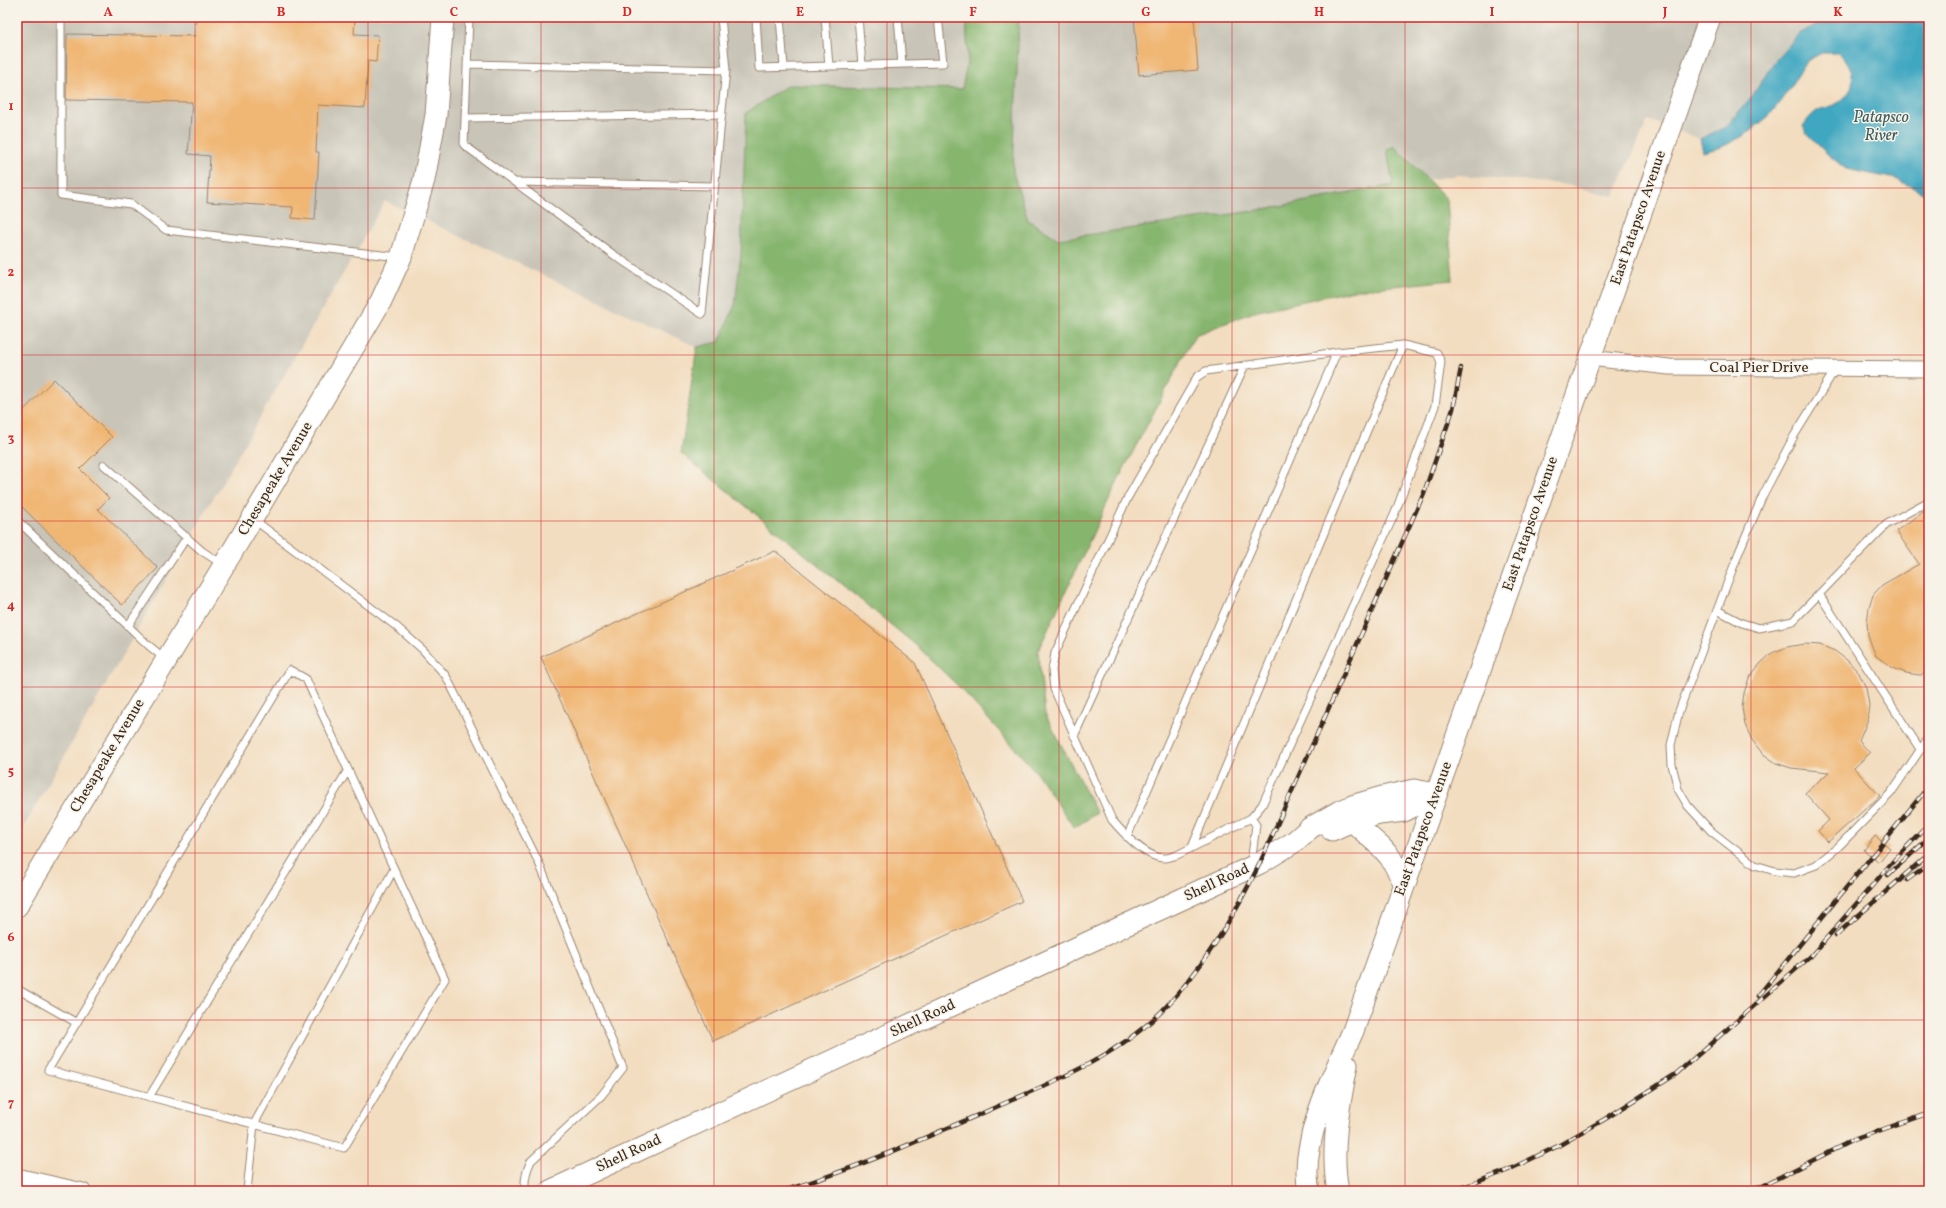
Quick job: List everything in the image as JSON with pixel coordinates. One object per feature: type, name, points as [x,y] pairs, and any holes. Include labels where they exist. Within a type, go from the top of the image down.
[{"type":"street","name":"Chesapeake Avenue","points":[[17,906],[252,519],[381,301],[401,258],[414,217],[428,158],[436,115],[443,17]]},
{"type":"street","name":"East Patapsco Avenue","points":[[1309,1191],[1308,1163],[1318,1117],[1328,1087],[1353,1031],[1404,882],[1434,802],[1710,17]]},
{"type":"street","name":"Coal Pier Drive","points":[[1590,358],[1669,367],[1929,368]]},
{"type":"street","name":"Shell Road","points":[[550,1191],[1250,867],[1294,842],[1310,828],[1338,812],[1382,797],[1414,790],[1434,802]]},
{"type":"street","name":"Shell Road","points":[[1294,842],[1314,838],[1352,822],[1379,814],[1404,811],[1434,802]]},
{"type":"street","points":[[1352,822],[1386,852],[1404,882]]},
{"type":"street","name":"East Patapsco Avenue","points":[[1338,1191],[1335,1162],[1337,1117],[1353,1031]]},
{"type":"street","points":[[17,1176],[83,1191]]},
{"type":"lane","points":[[61,17],[61,195],[131,204],[166,230],[401,258]]},
{"type":"lane","points":[[469,17],[464,145],[614,255],[702,314],[726,70],[721,17]]},
{"type":"lane","points":[[756,17],[759,68],[943,62],[938,17]]},
{"type":"lane","points":[[780,17],[784,68]]},
{"type":"lane","points":[[825,17],[829,66]]},
{"type":"lane","points":[[858,17],[862,65]]},
{"type":"lane","points":[[898,17],[902,64]]},
{"type":"lane","points":[[467,64],[726,70]]},
{"type":"lane","points":[[465,118],[722,114]]},
{"type":"lane","points":[[515,182],[714,186]]},
{"type":"lane","points":[[1192,847],[1403,346]]},
{"type":"lane","points":[[1403,346],[1437,353],[1441,362],[1435,406],[1395,513],[1262,806],[1250,818],[1177,855],[1165,858],[1156,857],[1127,837],[1112,820],[1054,689],[1052,670],[1055,653],[1128,497],[1197,377],[1206,371],[1337,352],[1403,346]]},
{"type":"lane","points":[[1127,837],[1337,352]]},
{"type":"lane","points":[[1074,736],[1245,365]]},
{"type":"lane","points":[[1836,368],[1794,436],[1763,495],[1717,610],[1680,711],[1671,745],[1672,765],[1678,788],[1688,806],[1712,830],[1755,865],[1775,870],[1794,872],[1816,865],[1837,848],[1891,793],[1929,737]]},
{"type":"lane","points":[[104,465],[187,537],[224,565]]},
{"type":"lane","points":[[1717,610],[1742,624],[1759,628],[1779,626],[1794,621],[1887,524],[1929,501]]},
{"type":"lane","points":[[252,519],[397,626],[424,650],[446,676],[539,863],[623,1068],[601,1096],[531,1161],[525,1177],[525,1191]]},
{"type":"lane","points":[[17,520],[128,626],[166,660]]},
{"type":"lane","points":[[128,626],[187,537]]},
{"type":"lane","points":[[1820,594],[1920,749]]},
{"type":"lane","points":[[290,670],[306,679],[348,770],[445,979],[344,1148],[48,1070],[290,670]]},
{"type":"lane","points":[[149,1097],[348,770]]},
{"type":"lane","points":[[1250,818],[1256,825],[1250,867]]},
{"type":"lane","points":[[247,1191],[254,1124],[394,868]]},
{"type":"lane","points":[[17,989],[77,1023]]},
{"type":"shaded area","points":[[17,17],[1830,17],[1799,34],[1774,62],[1753,95],[1727,126],[1700,139],[1648,120],[1614,196],[1562,184],[1458,175],[1393,185],[697,347],[385,201],[17,838]]},
{"type":"green space","points":[[966,17],[1019,17],[1013,172],[1028,220],[1058,239],[1253,211],[1393,185],[1387,150],[1394,146],[1447,199],[1453,280],[1354,290],[1254,312],[1195,335],[1119,478],[1038,651],[1045,714],[1097,813],[1074,828],[1036,772],[962,690],[917,646],[681,453],[697,347],[719,342],[735,305],[741,254],[746,113],[788,85],[962,89],[968,58]]},
{"type":"water","name":"Patapsco River","points":[[1830,17],[1929,17],[1929,196],[1896,179],[1846,169],[1826,153],[1806,133],[1803,126],[1811,116],[1818,110],[1836,104],[1849,93],[1852,86],[1852,73],[1845,59],[1839,53],[1822,53],[1808,60],[1789,90],[1769,116],[1745,135],[1722,147],[1703,152],[1700,139],[1727,126],[1753,95],[1774,62],[1799,34]]},
{"type":"building","points":[[196,17],[355,17],[354,34],[378,35],[376,62],[368,61],[365,108],[318,105],[316,152],[319,152],[315,220],[292,218],[293,207],[207,202],[210,156],[188,154],[192,102],[66,100],[67,34],[195,36]]},
{"type":"building","points":[[1134,17],[1194,17],[1198,70],[1139,75]]},
{"type":"building","points":[[54,379],[112,437],[80,469],[109,498],[98,509],[158,568],[122,605],[17,502],[17,417]]},
{"type":"building","points":[[1929,508],[1929,674],[1919,675],[1906,673],[1893,668],[1876,656],[1868,636],[1867,622],[1873,595],[1882,585],[1919,564],[1896,531]]},
{"type":"building","points":[[775,551],[915,663],[1022,901],[713,1041],[541,657]]},
{"type":"building","points":[[1804,644],[1820,645],[1835,651],[1848,661],[1859,673],[1866,688],[1869,705],[1867,722],[1859,741],[1870,753],[1854,768],[1880,796],[1828,842],[1818,831],[1829,820],[1805,793],[1829,772],[1791,768],[1776,763],[1762,753],[1752,740],[1745,725],[1742,708],[1744,693],[1749,678],[1760,664],[1772,653],[1787,647]]},
{"type":"building","points":[[1875,836],[1890,848],[1879,862],[1864,850]]},
{"type":"railway","points":[[783,1191],[834,1174],[910,1144],[1055,1081],[1101,1057],[1122,1044],[1143,1028],[1177,995],[1217,941],[1260,863],[1424,493],[1453,409],[1461,368]]},
{"type":"railway","points":[[1758,996],[1929,786]]},
{"type":"railway","points":[[1453,1191],[1506,1171],[1558,1146],[1605,1119],[1676,1074],[1811,956],[1896,858],[1929,824]]},
{"type":"railway","points":[[1888,875],[1929,838]]},
{"type":"railway","points":[[1836,935],[1929,854]]},
{"type":"railway","points":[[1907,880],[1929,864]]},
{"type":"railway","points":[[1752,1191],[1853,1140],[1929,1113]]}]
